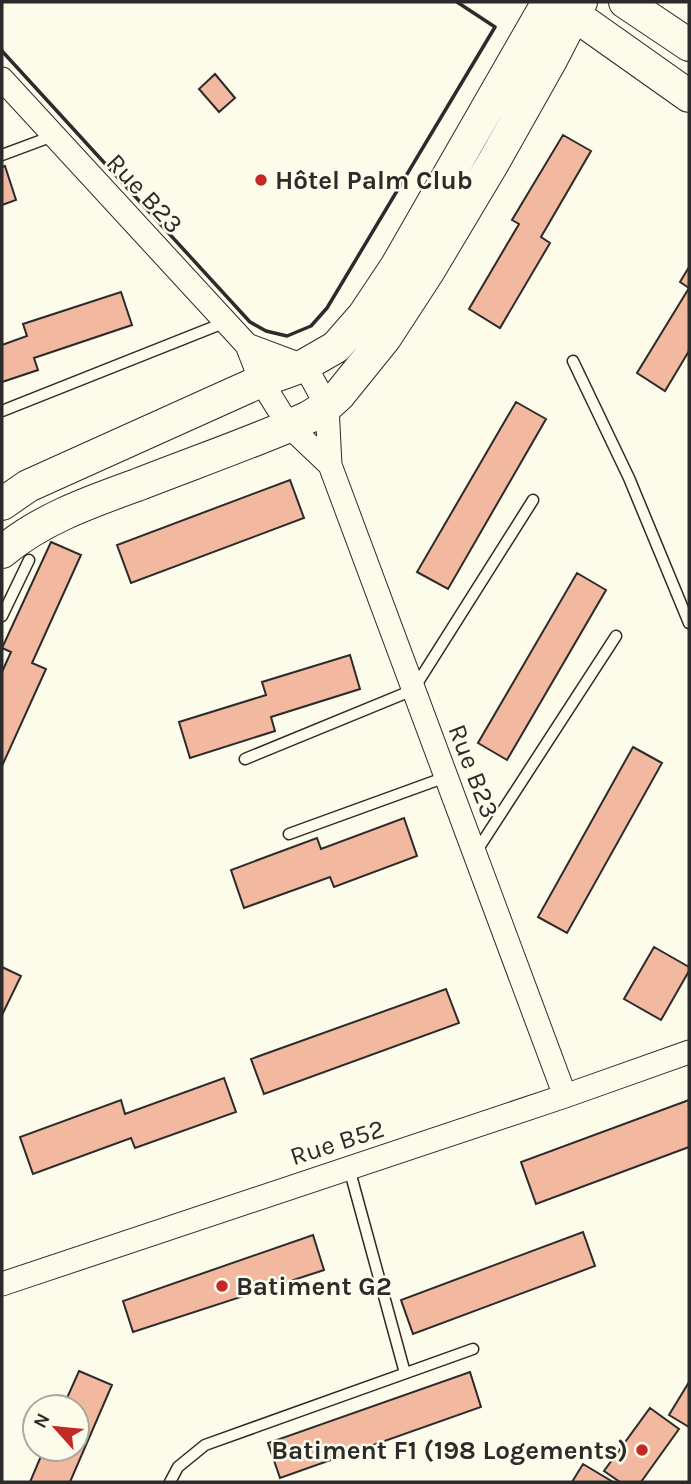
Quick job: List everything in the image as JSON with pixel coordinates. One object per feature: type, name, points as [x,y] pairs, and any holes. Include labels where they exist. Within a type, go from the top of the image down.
[{"type":"street","points":[[625,2],[689,45]]},
{"type":"street","points":[[565,5],[689,96]]},
{"type":"street","points":[[2,504],[28,486],[261,381],[303,366],[336,347],[364,315],[565,5]]},
{"type":"street","points":[[15,556],[15,541],[51,519],[289,426],[309,417],[339,395],[385,338],[428,272],[519,117],[565,5]]},
{"type":"street","name":"Rue B23","points":[[2,79],[247,345]]},
{"type":"street","points":[[247,345],[303,366],[310,375],[327,405],[330,466]]},
{"type":"street","points":[[247,345],[261,381],[289,426],[330,466]]},
{"type":"street","name":"Rue B23","points":[[330,466],[565,1096]]},
{"type":"street","name":"Rue B52","points":[[2,1283],[565,1096],[689,1052]]},
{"type":"lane","points":[[2,155],[53,136]]},
{"type":"lane","points":[[2,411],[226,321]]},
{"type":"lane","points":[[573,360],[629,478],[689,623]]},
{"type":"lane","points":[[245,759],[413,690],[533,500]]},
{"type":"lane","points":[[2,616],[15,556]]},
{"type":"lane","points":[[475,854],[617,636]]},
{"type":"lane","points":[[289,834],[446,777]]},
{"type":"lane","points":[[349,1168],[405,1373]]},
{"type":"lane","points":[[170,1482],[178,1467],[205,1445],[473,1349]]},
{"type":"building","points":[[215,74],[235,98],[219,112],[199,89]]},
{"type":"building","points":[[563,135],[591,151],[541,237],[550,243],[500,328],[469,309],[519,224],[512,220]]},
{"type":"building","points":[[5,166],[16,200],[2,205],[2,167]]},
{"type":"building","points":[[689,267],[689,288],[680,282]]},
{"type":"building","points":[[689,288],[689,351],[665,391],[637,373]]},
{"type":"building","points":[[121,292],[132,325],[34,358],[38,370],[2,382],[2,345],[27,336],[23,324]]},
{"type":"building","points":[[516,402],[546,419],[448,589],[417,572]]},
{"type":"building","points":[[290,480],[304,518],[131,583],[117,545]]},
{"type":"building","points":[[51,542],[81,555],[32,663],[46,669],[2,766],[2,672],[11,652],[2,648]]},
{"type":"building","points":[[577,573],[606,590],[507,760],[478,743]]},
{"type":"building","points":[[350,655],[360,689],[271,717],[275,731],[190,758],[179,722],[266,695],[262,682]]},
{"type":"building","points":[[633,747],[662,763],[567,933],[538,917]]},
{"type":"building","points":[[404,818],[417,856],[334,887],[330,877],[244,908],[231,870],[317,838],[321,849]]},
{"type":"building","points":[[654,947],[689,967],[661,1020],[624,999]]},
{"type":"building","points":[[2,967],[21,976],[2,1015]]},
{"type":"building","points":[[446,989],[459,1023],[264,1094],[251,1059]]},
{"type":"building","points":[[224,1078],[236,1112],[135,1148],[131,1138],[33,1174],[20,1137],[121,1100],[125,1114]]},
{"type":"building","points":[[689,1100],[689,1147],[536,1204],[521,1162]]},
{"type":"building","points":[[583,1232],[595,1266],[413,1334],[401,1300]]},
{"type":"building","name":"Batiment G2","points":[[313,1235],[324,1270],[133,1332],[123,1301]]},
{"type":"building","points":[[79,1371],[112,1385],[91,1434],[91,1393],[69,1393]]},
{"type":"building","points":[[470,1372],[481,1407],[280,1478],[268,1443]]},
{"type":"building","points":[[689,1382],[689,1427],[669,1415]]},
{"type":"building","name":"Batiment F1 (198 Logements)","points":[[650,1408],[679,1429],[641,1482],[620,1482],[604,1471]]},
{"type":"building","points":[[38,1463],[78,1463],[70,1482],[30,1482]]},
{"type":"building","points":[[583,1464],[613,1482],[572,1482]]},
{"type":"wall","points":[[2,51],[250,322],[266,331],[287,336],[311,326],[327,308],[495,27],[457,2]]},
{"type":"place","name":"Hôtel Palm Club","points":[[261,180]]},
{"type":"place","name":"Batiment G2","points":[[222,1286]]},
{"type":"place","name":"Batiment F1 (198 Logements)","points":[[642,1450]]}]
